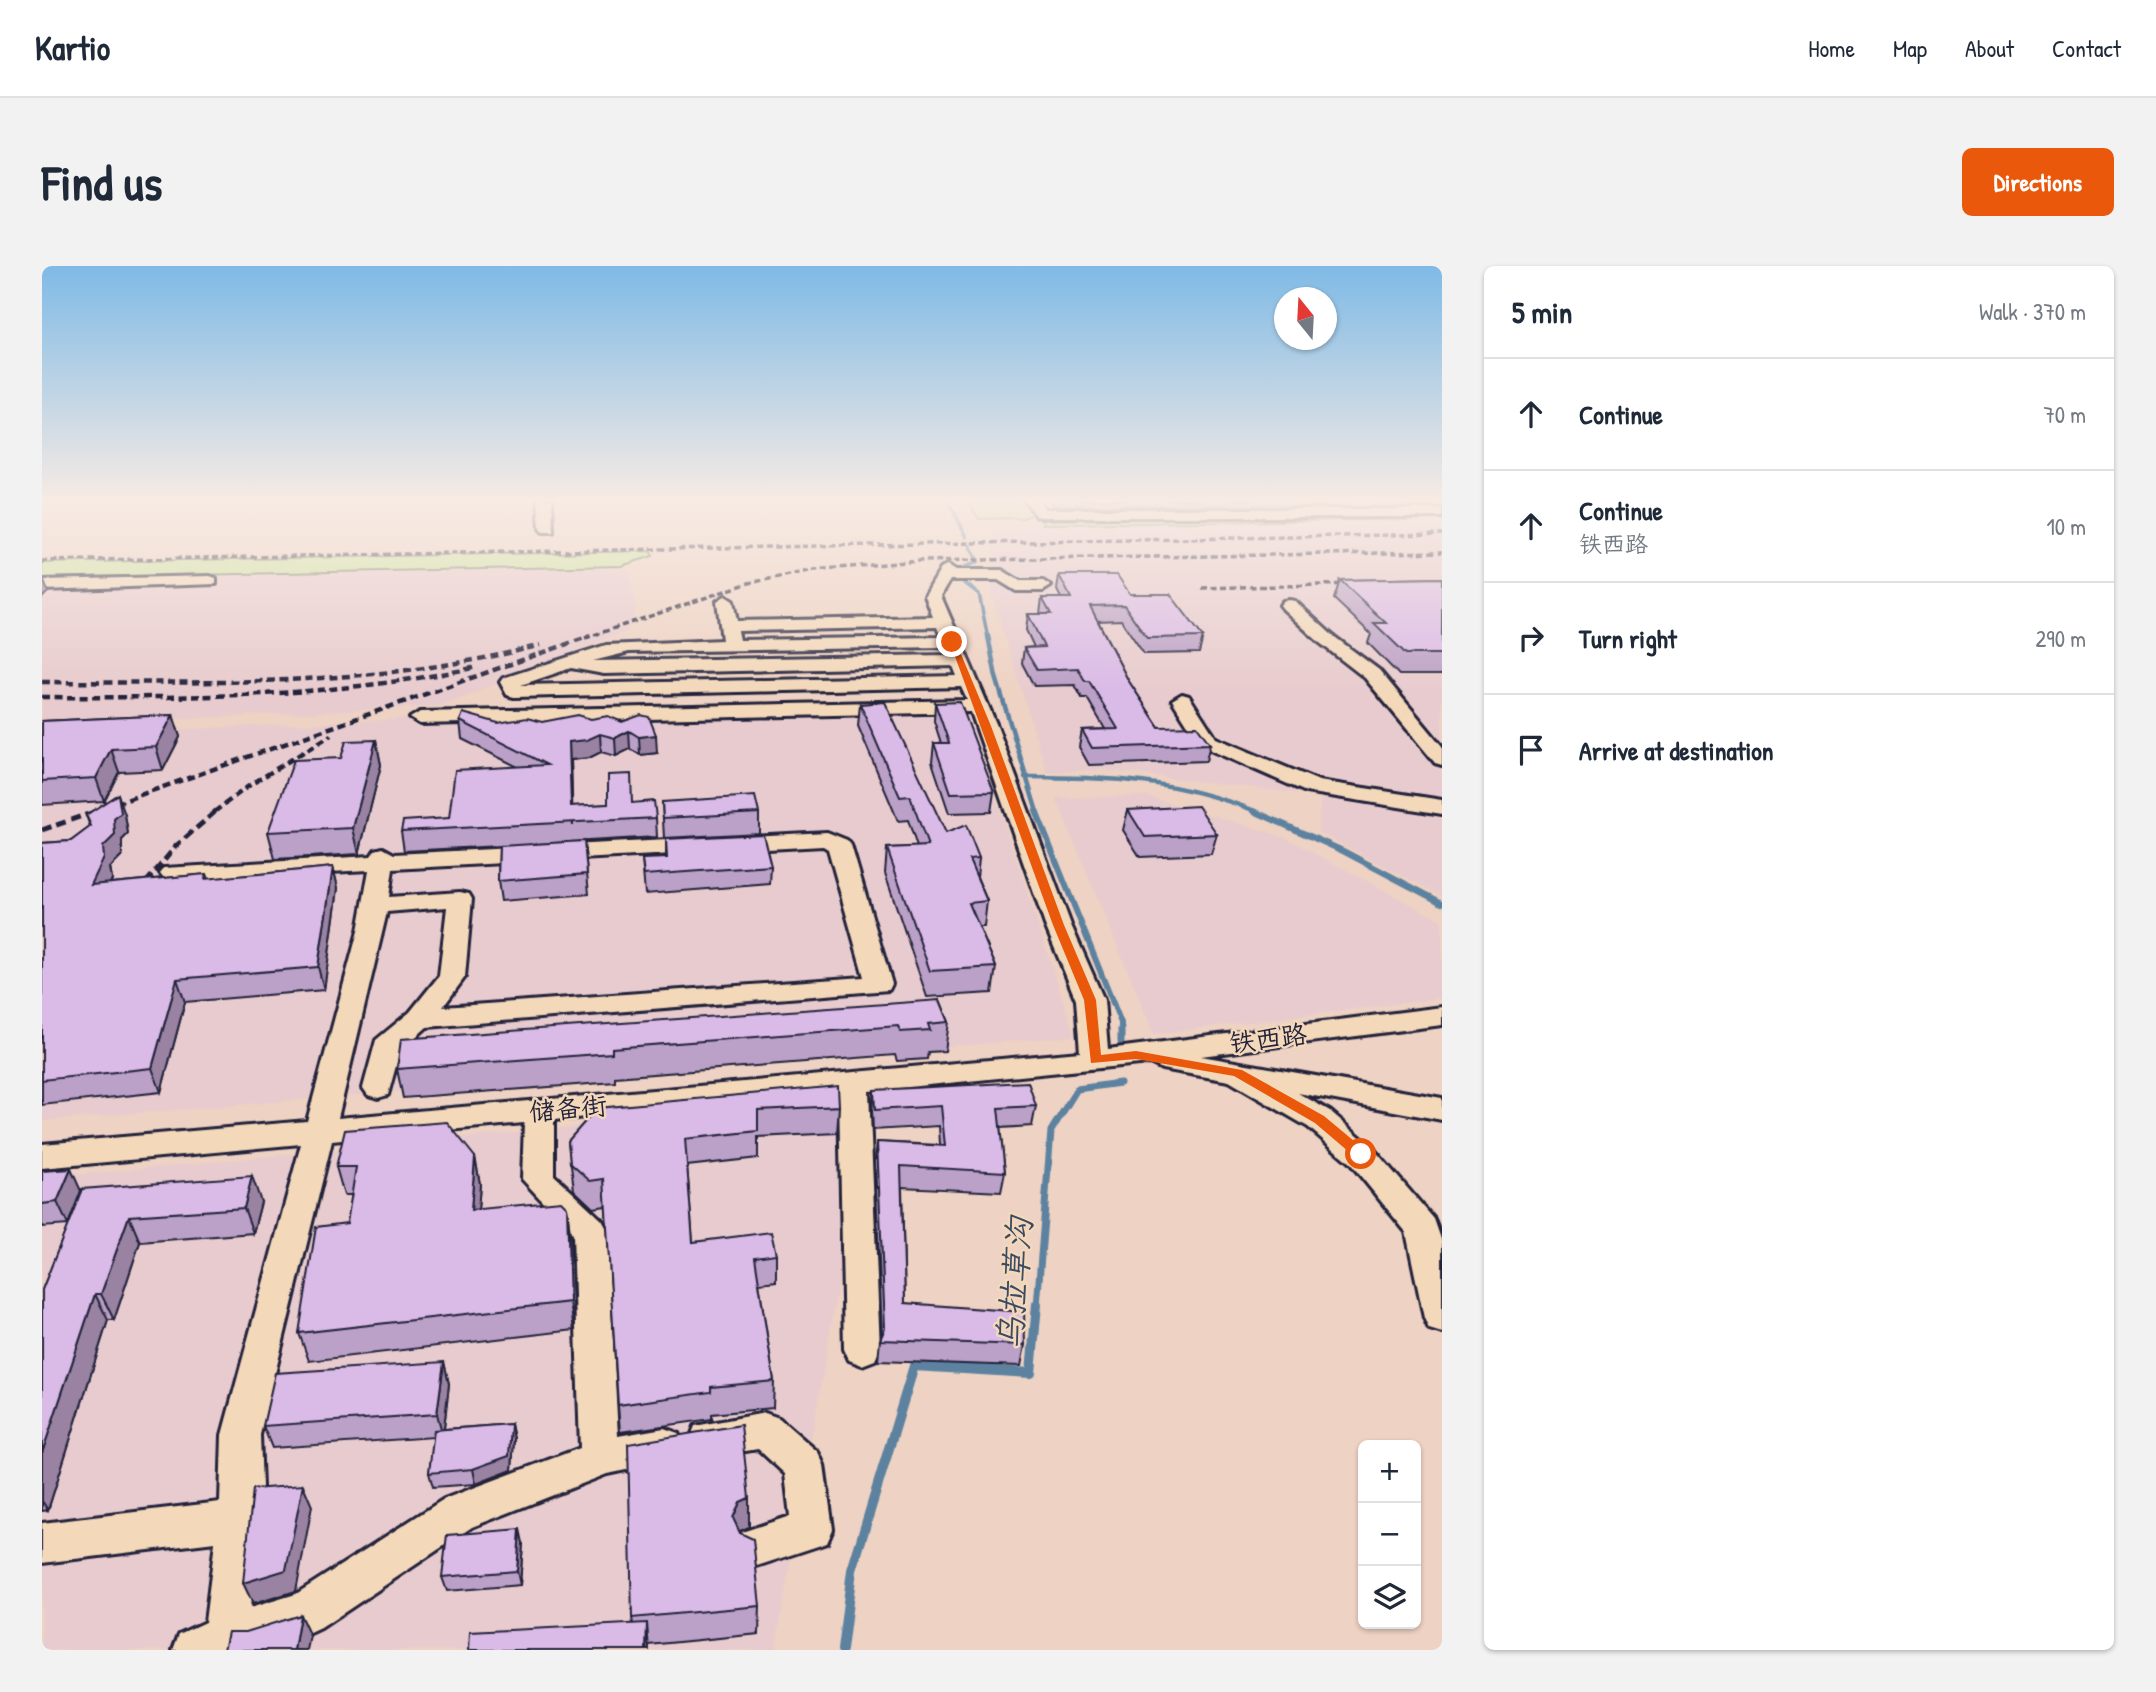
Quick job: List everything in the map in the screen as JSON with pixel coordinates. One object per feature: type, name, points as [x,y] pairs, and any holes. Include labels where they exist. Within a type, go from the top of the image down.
[{"type":"street","points":[[1044,586],[1016,586],[1002,575],[949,574],[933,596],[969,681],[1058,925],[1090,1000],[1095,1060]]},
{"type":"street","points":[[42,585],[210,581]]},
{"type":"street","points":[[725,601],[740,711]]},
{"type":"street","points":[[1289,605],[1326,639],[1372,674],[1442,759]]},
{"type":"street","points":[[729,626],[952,641]]},
{"type":"street","points":[[952,641],[629,647],[606,650],[510,682],[514,691],[969,681]]},
{"type":"street","points":[[568,663],[604,668],[734,666],[952,641]]},
{"type":"street","points":[[625,668],[628,714]]},
{"type":"street","points":[[1182,700],[1208,742],[1314,787],[1442,807]]},
{"type":"street","points":[[419,718],[978,706]]},
{"type":"street","points":[[172,873],[382,859],[827,839],[839,845],[879,984],[420,1017]]},
{"type":"street","points":[[210,1644],[239,1519],[242,1487],[241,1435],[375,905],[382,859]]},
{"type":"street","points":[[375,905],[460,899],[452,977],[420,1017],[386,1047],[378,1088]]},
{"type":"street","name":"铁西路","points":[[1095,1060],[1442,1016]]},
{"type":"street","points":[[1136,1055],[1442,1109]]},
{"type":"street","name":"储备街","points":[[42,1156],[1095,1060]]},
{"type":"street","points":[[1238,1073],[1319,1119],[1361,1154],[1422,1228],[1442,1318]]},
{"type":"street","points":[[854,1082],[862,1349]]},
{"type":"street","points":[[539,1111],[538,1179],[590,1229],[600,1458]]},
{"type":"street","points":[[210,1644],[306,1613],[458,1513],[600,1458],[765,1430],[804,1465],[812,1529],[757,1546]]},
{"type":"street","points":[[42,1543],[239,1519]]},
{"type":"shaded area","points":[[994,564],[1442,564],[1442,896],[1318,832],[1321,796],[1104,770],[1047,772],[991,593]]},
{"type":"shaded area","points":[[628,566],[636,607],[627,631],[441,706],[42,726],[42,579]]},
{"type":"shaded area","points":[[963,699],[1075,1036],[42,1121],[42,736],[638,708]]},
{"type":"shaded area","points":[[1147,796],[1284,837],[1442,921],[1442,998],[1154,1034],[1056,798]]},
{"type":"shaded area","points":[[870,1099],[775,1650],[42,1650],[42,1178]]},
{"type":"green space","points":[[42,564],[629,564],[621,566],[42,578]]},
{"type":"building","points":[[1059,575],[1117,575],[1130,594],[1170,594],[1203,637],[1147,638],[1124,605],[1090,606],[1128,680],[1159,727],[1197,726],[1210,744],[1092,748],[1082,730],[1118,729],[1089,681],[1085,681],[1078,668],[1037,670],[1024,648],[1044,647],[1028,614],[1051,614],[1042,598],[1071,598]]},
{"type":"building","points":[[1442,578],[1442,654],[1406,654],[1374,623],[1386,623],[1340,580]]},
{"type":"building","points":[[885,702],[946,833],[966,825],[979,858],[969,859],[987,901],[969,903],[996,967],[930,971],[887,848],[928,846],[910,796],[900,797],[860,704]]},
{"type":"building","points":[[960,702],[994,792],[951,793],[934,743],[949,743],[935,703]]},
{"type":"building","points":[[463,713],[498,723],[527,718],[542,722],[578,715],[591,719],[608,716],[622,722],[641,715],[649,717],[656,735],[639,737],[629,731],[615,738],[600,734],[587,740],[569,742],[571,806],[608,804],[608,775],[631,774],[632,803],[654,801],[656,818],[401,831],[403,821],[449,818],[455,770],[547,765],[460,721]]},
{"type":"building","points":[[173,715],[156,747],[111,749],[96,778],[42,781],[42,721]]},
{"type":"building","points":[[376,740],[353,828],[268,832],[294,760],[341,758],[346,741]]},
{"type":"building","points":[[118,794],[121,813],[114,819],[115,835],[103,847],[104,858],[91,885],[206,874],[205,879],[333,867],[318,967],[177,979],[152,1068],[42,1080],[42,843],[71,841],[91,826],[86,815]]},
{"type":"building","points":[[755,796],[759,813],[663,818],[662,802]]},
{"type":"building","points":[[1198,806],[1217,834],[1145,837],[1128,810]]},
{"type":"building","points":[[763,834],[771,866],[644,875],[642,859],[667,858],[666,839]]},
{"type":"building","points":[[584,841],[587,874],[498,881],[499,846]]},
{"type":"building","points":[[940,1000],[949,1022],[928,1024],[930,1030],[900,1032],[898,1026],[612,1048],[612,1053],[397,1069],[401,1039]]},
{"type":"building","points":[[1028,1082],[1036,1106],[998,1108],[1005,1172],[901,1166],[905,1303],[1024,1312],[1025,1345],[880,1340],[885,1328],[877,1142],[945,1146],[941,1106],[875,1110],[874,1090]]},
{"type":"building","points":[[838,1086],[839,1106],[758,1110],[758,1131],[685,1139],[693,1242],[771,1232],[776,1254],[755,1257],[774,1381],[711,1387],[711,1392],[618,1405],[604,1179],[590,1181],[570,1163],[568,1141],[597,1108]]},
{"type":"building","points":[[447,1122],[475,1157],[471,1210],[561,1201],[567,1207],[570,1302],[299,1333],[316,1227],[347,1223],[356,1167],[336,1167],[345,1130]]},
{"type":"building","points":[[71,1169],[57,1202],[42,1204],[42,1171]]},
{"type":"building","points":[[252,1176],[244,1208],[129,1216],[101,1294],[95,1294],[42,1453],[42,1290],[82,1189]]},
{"type":"building","points":[[444,1362],[437,1414],[263,1426],[275,1373]]},
{"type":"building","points":[[511,1424],[509,1456],[473,1469],[429,1473],[434,1430]]},
{"type":"building","points":[[741,1425],[749,1498],[740,1502],[733,1518],[740,1533],[753,1539],[760,1606],[632,1618],[628,1444]]},
{"type":"building","points":[[303,1485],[286,1570],[243,1583],[253,1489]]},
{"type":"building","points":[[520,1529],[517,1571],[442,1577],[447,1535]]},
{"type":"building","points":[[300,1615],[294,1650],[224,1650],[228,1632],[246,1632]]},
{"type":"building","points":[[647,1623],[646,1650],[469,1650],[470,1632]]},
{"type":"waterway","points":[[974,564],[965,567],[962,581],[979,594],[988,638]]},
{"type":"waterway","points":[[988,636],[996,677],[1026,777]]},
{"type":"waterway","points":[[1026,777],[1088,778],[1170,786],[1198,792],[1258,812]]},
{"type":"waterway","points":[[1026,777],[1037,812]]},
{"type":"waterway","points":[[1036,811],[1121,1023],[1121,1042]]},
{"type":"waterway","points":[[1254,811],[1343,851],[1442,903]]},
{"type":"waterway","name":"乌拉草沟","points":[[1037,1306],[1051,1131],[1077,1089],[1120,1083]]},
{"type":"waterway","name":"乌拉草沟","points":[[842,1650],[852,1570],[914,1366],[1031,1373],[1037,1304]]},
{"type":"railway","points":[[585,638],[749,583],[814,570],[889,564]]},
{"type":"railway","points":[[1202,588],[1358,584]]},
{"type":"railway","points":[[92,812],[590,636]]},
{"type":"railway","points":[[42,682],[293,680],[419,669],[481,659],[541,645]]},
{"type":"railway","points":[[42,697],[261,694],[369,685],[477,667]]},
{"type":"railway","points":[[214,812],[250,785],[331,735]]},
{"type":"railway","points":[[42,830],[97,811]]},
{"type":"railway","points":[[136,895],[176,846],[216,811]]},
{"type":"route","points":[[952,642],[987,726],[1058,925],[1090,1000],[1095,1060],[1136,1055],[1238,1073],[1319,1119],[1361,1154]]}]
